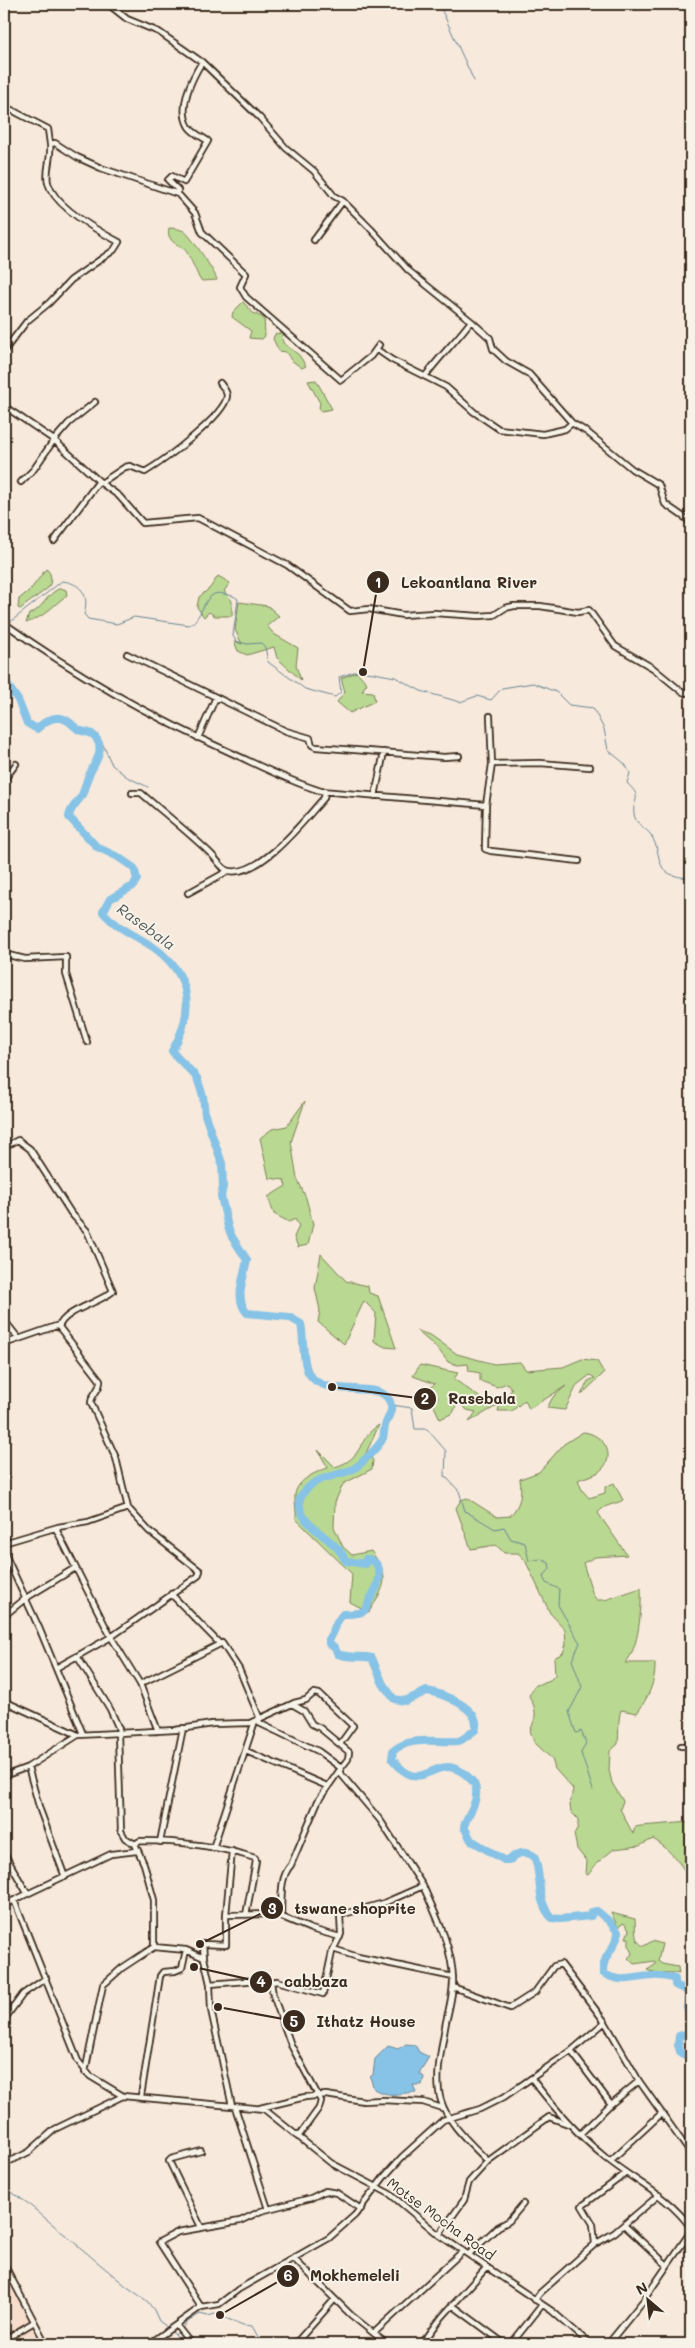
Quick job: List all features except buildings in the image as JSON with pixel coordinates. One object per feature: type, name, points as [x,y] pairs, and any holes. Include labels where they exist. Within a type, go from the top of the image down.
[{"type":"street","points":[[108,4],[127,19],[159,32],[202,62],[260,118],[286,148],[314,172],[334,196],[343,201],[409,271],[490,338],[493,349],[506,361],[529,374],[572,423],[587,432],[632,469],[660,485],[665,504],[691,522]]},
{"type":"street","points":[[202,62],[186,94],[186,118],[191,130],[208,141],[184,182],[172,176],[168,180],[195,213],[202,232],[246,274],[240,287],[246,297],[341,380],[378,347],[392,360],[426,375],[452,391],[474,412],[499,429],[543,434],[565,429],[572,423]]},
{"type":"street","points":[[4,106],[48,129],[50,144],[48,182],[52,193],[90,225],[119,242],[114,250],[71,280],[49,303],[27,321],[4,351]]},
{"type":"street","points":[[50,144],[55,143],[77,157],[101,168],[178,194]]},
{"type":"street","points":[[314,240],[343,201]]},
{"type":"street","points":[[426,375],[441,355],[456,342],[471,321]]},
{"type":"street","points":[[54,541],[100,482],[125,467],[130,466],[145,472],[168,458],[206,425],[227,396],[226,389],[220,383]]},
{"type":"street","points":[[21,482],[69,423],[95,402]]},
{"type":"street","points":[[4,406],[54,440],[100,482],[119,496],[143,523],[198,518],[287,566],[350,611],[369,609],[402,615],[434,613],[479,616],[494,615],[505,608],[514,606],[552,607],[578,612],[589,610],[615,646],[652,668],[681,691],[685,693],[691,692]]},
{"type":"street","points":[[4,623],[122,700],[198,738],[299,784],[325,791],[486,805]]},
{"type":"street","points":[[127,654],[286,731],[310,738],[312,745],[316,747],[444,758],[458,756]]},
{"type":"street","points":[[198,738],[216,697]]},
{"type":"street","points":[[490,716],[492,764],[486,805],[485,849],[579,861]]},
{"type":"street","points":[[376,796],[384,752]]},
{"type":"street","points":[[4,780],[16,764]]},
{"type":"street","points":[[492,764],[590,767]]},
{"type":"street","points":[[188,893],[228,872],[248,868],[269,856],[324,798],[325,791]]},
{"type":"street","points":[[132,793],[141,793],[196,840],[228,872]]},
{"type":"street","points":[[4,954],[15,958],[32,959],[66,957],[66,974],[87,1042]]},
{"type":"street","points":[[4,1147],[18,1140],[30,1149],[71,1213],[87,1231],[113,1291],[104,1298],[69,1315],[60,1325],[4,1344]]},
{"type":"street","points":[[4,1320],[19,1339]]},
{"type":"street","points":[[56,1668],[111,1637],[198,1576],[200,1571],[149,1531],[128,1508],[116,1458],[90,1403],[92,1397],[100,1388],[100,1380],[70,1343],[60,1325]]},
{"type":"street","points":[[4,1543],[88,1522],[128,1508]]},
{"type":"street","points":[[56,1529],[111,1637],[140,1684],[158,1731]]},
{"type":"street","points":[[4,1552],[56,1668],[81,1735]]},
{"type":"street","points":[[4,1616],[26,1598],[75,1568]]},
{"type":"street","points":[[171,1594],[220,1644],[224,1644],[239,1669],[261,1724],[318,1751],[341,1768]]},
{"type":"street","points":[[140,1684],[220,1644]]},
{"type":"street","points":[[77,1656],[110,1709],[119,1729],[121,1831],[125,1838],[135,1844],[144,1864],[154,1900],[154,1947]]},
{"type":"street","points":[[4,1701],[81,1735],[158,1731],[258,1720],[292,1704],[306,1700],[314,1693],[319,1694],[353,1726],[340,1744]]},
{"type":"street","points":[[281,1916],[284,1874],[327,1786],[350,1754],[320,1728],[312,1724],[304,1711],[292,1704]]},
{"type":"street","points":[[213,1848],[258,1720]]},
{"type":"street","points":[[160,1842],[183,1728]]},
{"type":"street","points":[[4,1776],[28,1767],[81,1735]]},
{"type":"street","points":[[681,1746],[691,1746]]},
{"type":"street","points":[[246,1751],[327,1786]]},
{"type":"street","points":[[28,1767],[40,1810],[65,1877]]},
{"type":"street","points":[[341,1768],[341,1774],[380,1820],[423,1886],[444,1937],[453,1977],[453,1987],[439,2060],[438,2081],[442,2108],[488,2161]]},
{"type":"street","points":[[135,1844],[140,1841],[160,1842],[213,1848],[232,1851],[256,1859],[246,1916]]},
{"type":"street","points":[[4,1905],[111,1854],[137,1851]]},
{"type":"street","points":[[232,1851],[226,1915],[226,1944],[203,1944],[204,1958],[210,1984],[212,2010],[234,2107],[268,2209]]},
{"type":"street","points":[[4,1853],[27,1893]]},
{"type":"street","points":[[210,1984],[258,1980],[276,1981],[323,1994],[334,1948],[340,1937],[342,1914],[384,1902],[423,1886]]},
{"type":"street","points":[[14,1900],[78,2061],[85,2072],[96,2081],[123,2096]]},
{"type":"street","points":[[226,1915],[271,1914],[281,1916],[310,1929],[340,1937]]},
{"type":"street","points":[[85,2072],[103,1985],[122,1968],[154,1947],[186,1950],[204,1958]]},
{"type":"street","points":[[334,1948],[358,1957],[453,1977]]},
{"type":"street","points":[[141,2096],[160,1976],[163,1972],[182,1968],[186,1950]]},
{"type":"street","points":[[453,1987],[510,2008],[535,1992],[554,1966],[561,1964],[605,2022],[639,2081],[691,2154]]},
{"type":"street","points":[[4,2020],[23,1994],[46,1978]]},
{"type":"street","points":[[270,1982],[273,1996],[291,2045],[321,2101],[319,2108],[298,2137]]},
{"type":"street","points":[[149,2344],[201,2307],[219,2304],[239,2289],[329,2238],[361,2208],[384,2177],[415,2145],[448,2117],[486,2107],[532,2079],[605,2022]]},
{"type":"street","points":[[570,2051],[611,2104]]},
{"type":"street","points":[[532,2079],[580,2134],[625,2174],[659,2195],[691,2230],[643,2301],[608,2344]]},
{"type":"street","points":[[580,2134],[611,2104],[639,2081]]},
{"type":"street","points":[[4,2164],[29,2152],[55,2129],[123,2096],[141,2096],[234,2107],[260,2108],[318,2096],[364,2101],[423,2102],[442,2108]]},
{"type":"street","name":"Motse Mocha Road","points":[[260,2108],[331,2163],[390,2194],[439,2235],[552,2310],[590,2344]]},
{"type":"street","points":[[610,2161],[662,2113]]},
{"type":"street","points":[[439,2235],[464,2200],[470,2182],[488,2161],[549,2117],[569,2123]]},
{"type":"street","points":[[201,2151],[171,2158],[169,2161],[201,2227]]},
{"type":"street","points":[[595,2244],[593,2224],[582,2206],[625,2174]]},
{"type":"street","points":[[201,2307],[196,2296],[159,2243],[178,2232],[240,2221],[268,2209],[331,2191],[349,2199],[361,2208]]},
{"type":"street","points":[[535,2300],[540,2293],[595,2244],[624,2225],[659,2195]]},
{"type":"street","points":[[469,2254],[498,2227],[509,2221],[523,2204]]},
{"type":"street","points":[[624,2225],[667,2265]]},
{"type":"street","points":[[374,2333],[463,2251]]},
{"type":"street","points":[[293,2258],[334,2300],[388,2344]]},
{"type":"street","points":[[4,2264],[46,2344]]},
{"type":"street","points":[[422,2344],[452,2305],[487,2267]]},
{"type":"street","points":[[295,2344],[334,2300]]},
{"type":"street","points":[[452,2305],[505,2344]]},
{"type":"street","points":[[511,2344],[542,2305]]},
{"type":"street","points":[[4,2340],[34,2322]]},
{"type":"street","points":[[176,2325],[191,2344]]},
{"type":"street","points":[[425,2339],[431,2344]]},
{"type":"shaded area","points":[[4,2270],[29,2318],[43,2344],[4,2344]]},
{"type":"green space","points":[[169,228],[175,228],[187,233],[208,263],[217,280],[202,281],[199,278],[185,250],[175,244],[169,236]]},
{"type":"green space","points":[[243,302],[253,313],[264,318],[265,336],[262,339],[249,338],[251,331],[232,317],[233,312]]},
{"type":"green space","points":[[282,333],[283,343],[299,355],[306,366],[302,368],[291,360],[286,352],[279,351],[273,339],[275,334]]},
{"type":"green space","points":[[316,380],[332,409],[321,411],[319,408],[320,403],[308,381]]},
{"type":"green space","points":[[46,569],[51,578],[48,588],[20,609],[18,608],[19,599],[31,589]]},
{"type":"green space","points":[[218,576],[230,583],[224,591],[232,601],[232,616],[215,616],[209,612],[204,617],[197,607],[199,597],[210,588]]},
{"type":"green space","points":[[61,588],[66,590],[67,595],[43,614],[26,623],[29,614],[38,609],[56,590]]},
{"type":"green space","points":[[239,602],[268,606],[279,616],[267,626],[274,634],[298,648],[296,666],[301,680],[277,658],[274,647],[247,655],[238,651],[234,641],[242,644],[235,630]]},
{"type":"green space","points":[[357,672],[367,683],[362,691],[373,692],[375,701],[350,713],[337,702],[345,692],[341,678]]},
{"type":"green space","points":[[305,1101],[291,1142],[297,1178],[306,1198],[313,1224],[308,1245],[298,1247],[294,1237],[299,1226],[295,1219],[289,1222],[274,1214],[268,1197],[286,1186],[284,1180],[269,1178],[260,1138],[272,1129],[287,1126]]},
{"type":"green space","points":[[321,1254],[346,1281],[368,1286],[369,1293],[378,1296],[396,1348],[385,1347],[374,1341],[376,1313],[364,1301],[344,1344],[318,1322],[320,1310],[315,1288]]},
{"type":"green space","points":[[416,1330],[432,1336],[457,1354],[494,1364],[520,1362],[526,1370],[563,1367],[582,1359],[597,1361],[604,1373],[581,1395],[588,1381],[595,1378],[590,1375],[577,1385],[565,1410],[547,1408],[553,1397],[566,1386],[529,1409],[525,1400],[512,1411],[498,1411],[500,1404],[469,1422],[476,1412],[467,1410],[458,1402],[453,1413],[440,1419],[434,1406],[438,1396],[422,1393],[435,1384],[413,1376],[420,1365],[458,1373],[454,1379],[486,1402],[508,1395],[512,1389],[507,1383],[497,1387],[480,1381],[480,1373],[469,1371],[468,1364],[458,1365],[448,1362],[438,1349]]},
{"type":"green space","points":[[379,1425],[366,1453],[373,1460],[372,1469],[343,1484],[335,1502],[334,1527],[343,1547],[352,1555],[371,1551],[382,1568],[384,1581],[382,1588],[369,1612],[350,1602],[352,1574],[296,1519],[295,1494],[304,1480],[328,1468],[318,1450],[335,1467],[345,1463],[356,1453],[372,1430]]},
{"type":"green space","points":[[583,1432],[598,1437],[603,1442],[608,1454],[604,1467],[597,1473],[578,1480],[582,1490],[589,1498],[605,1493],[605,1487],[614,1483],[623,1500],[606,1506],[598,1513],[627,1555],[595,1557],[583,1563],[593,1595],[597,1600],[605,1600],[641,1588],[640,1617],[636,1639],[630,1657],[625,1663],[655,1663],[650,1689],[637,1713],[621,1710],[618,1744],[610,1751],[609,1770],[612,1783],[623,1801],[620,1809],[633,1834],[635,1827],[691,1822],[691,1883],[676,1859],[653,1839],[639,1846],[614,1849],[597,1863],[588,1875],[586,1874],[587,1862],[577,1849],[574,1834],[578,1827],[578,1819],[571,1812],[570,1804],[573,1789],[555,1769],[552,1759],[534,1742],[530,1731],[535,1713],[534,1705],[529,1696],[534,1686],[550,1680],[555,1675],[554,1658],[563,1653],[566,1644],[565,1629],[550,1613],[525,1560],[518,1553],[504,1553],[496,1545],[471,1549],[456,1508],[461,1500],[467,1498],[497,1517],[510,1516],[520,1499],[520,1479],[539,1472],[564,1444]]},
{"type":"green space","points":[[611,1913],[635,1919],[636,1935],[640,1944],[644,1946],[652,1941],[662,1944],[658,1961],[662,1964],[678,1967],[679,1974],[647,1970],[655,1965],[655,1961],[634,1964],[628,1958],[632,1954],[629,1938],[626,1938],[629,1930],[624,1923],[618,1927]]},
{"type":"water","points":[[406,2044],[415,2045],[419,2052],[429,2057],[419,2073],[424,2077],[422,2085],[413,2085],[416,2092],[400,2094],[379,2092],[374,2089],[370,2077],[373,2075],[375,2059],[388,2046],[398,2049]]},
{"type":"waterway","points":[[439,4],[474,81]]},
{"type":"waterway","points":[[688,4],[686,10],[689,112]]},
{"type":"waterway","points":[[9,623],[62,581],[74,584],[82,591],[86,601],[84,614],[88,619],[117,624],[134,617],[189,625],[198,617],[212,595],[217,593],[234,596],[238,599],[233,636],[236,641],[247,644],[261,643],[265,647],[268,662],[305,689],[335,697],[341,692],[339,677],[357,671],[395,677],[421,691],[460,702],[477,696],[491,700],[502,688],[533,683],[556,692],[569,705],[593,708],[604,729],[608,750],[625,764],[630,773],[627,783],[636,796],[635,817],[638,823],[651,835],[664,870],[678,877],[691,878]]},
{"type":"waterway","points":[[4,631],[6,626]]},
{"type":"waterway","name":"Rasebala","points":[[4,680],[18,700],[27,723],[37,729],[53,719],[64,719],[79,730],[92,734],[99,743],[98,756],[82,795],[72,808],[69,817],[97,847],[118,857],[134,868],[137,879],[133,886],[110,899],[103,912],[121,928],[156,949],[177,971],[183,984],[186,996],[184,1023],[172,1051],[197,1078],[203,1096],[205,1115],[222,1163],[223,1187],[221,1196],[228,1227],[232,1237],[247,1260],[240,1294],[243,1307],[247,1313],[289,1317],[301,1324],[306,1367],[316,1381],[327,1386],[378,1392],[386,1396],[391,1405],[383,1438],[369,1456],[351,1470],[322,1479],[310,1485],[300,1498],[302,1514],[312,1526],[338,1549],[346,1561],[365,1564],[366,1559],[369,1559],[375,1562],[379,1572],[376,1589],[366,1609],[358,1613],[343,1614],[329,1639],[329,1644],[334,1647],[338,1654],[372,1658],[383,1684],[394,1699],[405,1701],[427,1691],[460,1703],[467,1709],[473,1715],[476,1722],[475,1730],[465,1738],[458,1741],[416,1741],[408,1743],[393,1751],[392,1759],[403,1771],[412,1775],[418,1776],[436,1769],[450,1767],[457,1769],[471,1779],[476,1788],[476,1799],[464,1827],[471,1840],[504,1860],[510,1860],[515,1855],[521,1853],[534,1856],[543,1904],[552,1918],[591,1916],[592,1912],[597,1911],[618,1932],[615,1943],[603,1966],[603,1973],[621,1979],[664,1976],[675,1979],[675,1985],[691,1992]]},
{"type":"waterway","points":[[97,738],[101,740],[112,765],[127,777],[148,787]]},
{"type":"waterway","points":[[392,1405],[412,1408],[415,1429],[427,1429],[446,1451],[445,1476],[459,1491],[465,1511],[495,1529],[504,1527],[511,1539],[525,1543],[529,1561],[541,1559],[549,1563],[550,1569],[543,1577],[546,1583],[559,1589],[558,1605],[580,1643],[572,1660],[582,1687],[569,1712],[576,1733],[581,1731],[586,1743],[581,1753],[593,1790]]},
{"type":"waterway","points":[[689,1993],[687,2007],[691,2021]]},
{"type":"waterway","points":[[691,2033],[679,2036],[678,2045],[681,2054],[691,2059]]},
{"type":"waterway","points":[[4,2187],[26,2202],[126,2286],[147,2301],[159,2321],[167,2327]]},
{"type":"waterway","points":[[183,2329],[186,2323],[200,2314],[208,2316],[215,2314],[243,2325],[252,2326],[262,2344]]},
{"type":"waterway","points":[[172,2332],[175,2335],[179,2331]]},
{"type":"waterway","points":[[175,2335],[182,2344]]},
{"type":"place","name":"Lekoantlana River","points":[[363,672]]},
{"type":"place","name":"Rasebala","points":[[332,1387]]},
{"type":"place","name":"tswane shoprite","points":[[200,1944]]},
{"type":"place","name":"cabbaza","points":[[194,1967]]},
{"type":"place","name":"Ithatz House","points":[[218,2007]]},
{"type":"place","name":"Mokhemeleli","points":[[220,2315]]}]
